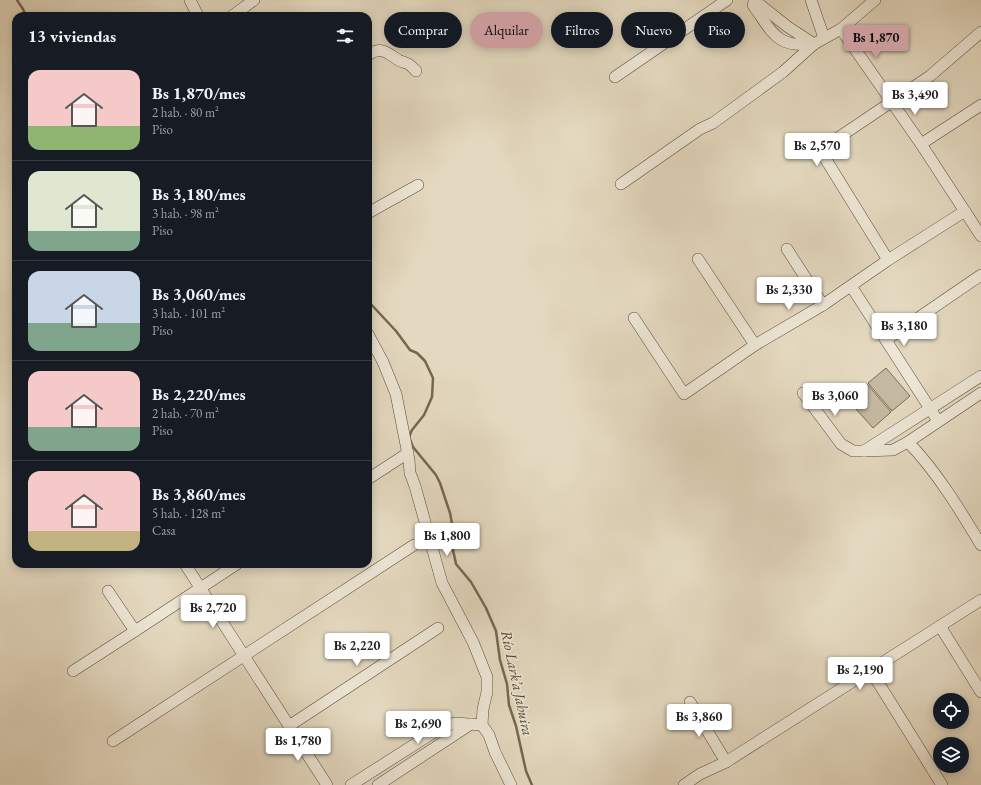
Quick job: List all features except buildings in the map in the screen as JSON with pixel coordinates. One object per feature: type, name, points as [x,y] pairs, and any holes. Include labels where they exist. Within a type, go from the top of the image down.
[{"type":"street","points":[[190,0],[196,12]]},
{"type":"street","points":[[238,12],[254,0]]},
{"type":"street","points":[[615,77],[727,0]]},
{"type":"street","points":[[749,0],[778,38],[784,42],[792,44],[819,41]]},
{"type":"street","points":[[754,0],[788,27],[819,41]]},
{"type":"street","points":[[810,0],[819,41]]},
{"type":"street","points":[[621,184],[700,129],[713,123],[783,72],[819,41],[841,29],[875,0]]},
{"type":"street","points":[[841,29],[921,144],[981,236]]},
{"type":"street","points":[[888,260],[820,150],[930,76],[981,32]]},
{"type":"street","points":[[372,53],[379,50],[384,51],[391,54],[397,60],[407,63],[416,71]]},
{"type":"street","points":[[921,144],[981,105]]},
{"type":"street","points":[[372,211],[418,186]]},
{"type":"street","points":[[634,318],[684,394],[755,345],[823,305],[888,260],[965,211]]},
{"type":"street","points":[[787,249],[823,305]]},
{"type":"street","points":[[698,259],[755,345]]},
{"type":"street","points":[[886,340],[981,276]]},
{"type":"street","points":[[851,286],[938,421]]},
{"type":"street","points":[[372,342],[394,387],[400,409],[410,473],[442,583],[473,642],[487,677],[487,692],[483,709],[476,724],[378,785]]},
{"type":"street","points":[[863,451],[981,376]]},
{"type":"street","points":[[803,393],[841,444],[853,451],[893,450],[908,442],[981,393]]},
{"type":"street","points":[[908,442],[920,454],[959,510],[981,545]]},
{"type":"street","points":[[372,476],[408,453]]},
{"type":"street","points":[[114,741],[414,545]]},
{"type":"street","points":[[188,568],[327,785]]},
{"type":"street","points":[[73,671],[231,568]]},
{"type":"street","points":[[108,591],[135,631]]},
{"type":"street","points":[[684,785],[700,774],[726,762],[981,600]]},
{"type":"street","points":[[940,626],[981,692]]},
{"type":"street","points":[[289,726],[438,628]]},
{"type":"street","points":[[871,670],[942,785]]},
{"type":"street","points":[[690,702],[726,762]]},
{"type":"street","points":[[351,785],[442,727],[455,723],[476,724],[489,735],[495,752],[511,785]]},
{"type":"shaded area","points":[[886,368],[910,396],[892,411],[868,383]]},
{"type":"shaded area","points":[[867,384],[891,412],[873,428],[848,400]]},
{"type":"waterway","name":"Río Lark’a Jahuira","points":[[17,0],[24,12]]},
{"type":"waterway","name":"Río Lark’a Jahuira","points":[[372,305],[396,331],[410,350],[417,353],[425,361],[433,378],[432,397],[424,415],[412,430],[409,437],[413,447],[436,475],[440,483],[450,513],[453,529],[452,545],[456,564],[471,582],[486,608],[496,631],[500,660],[507,684],[509,705],[516,726],[526,771],[532,785]]}]
